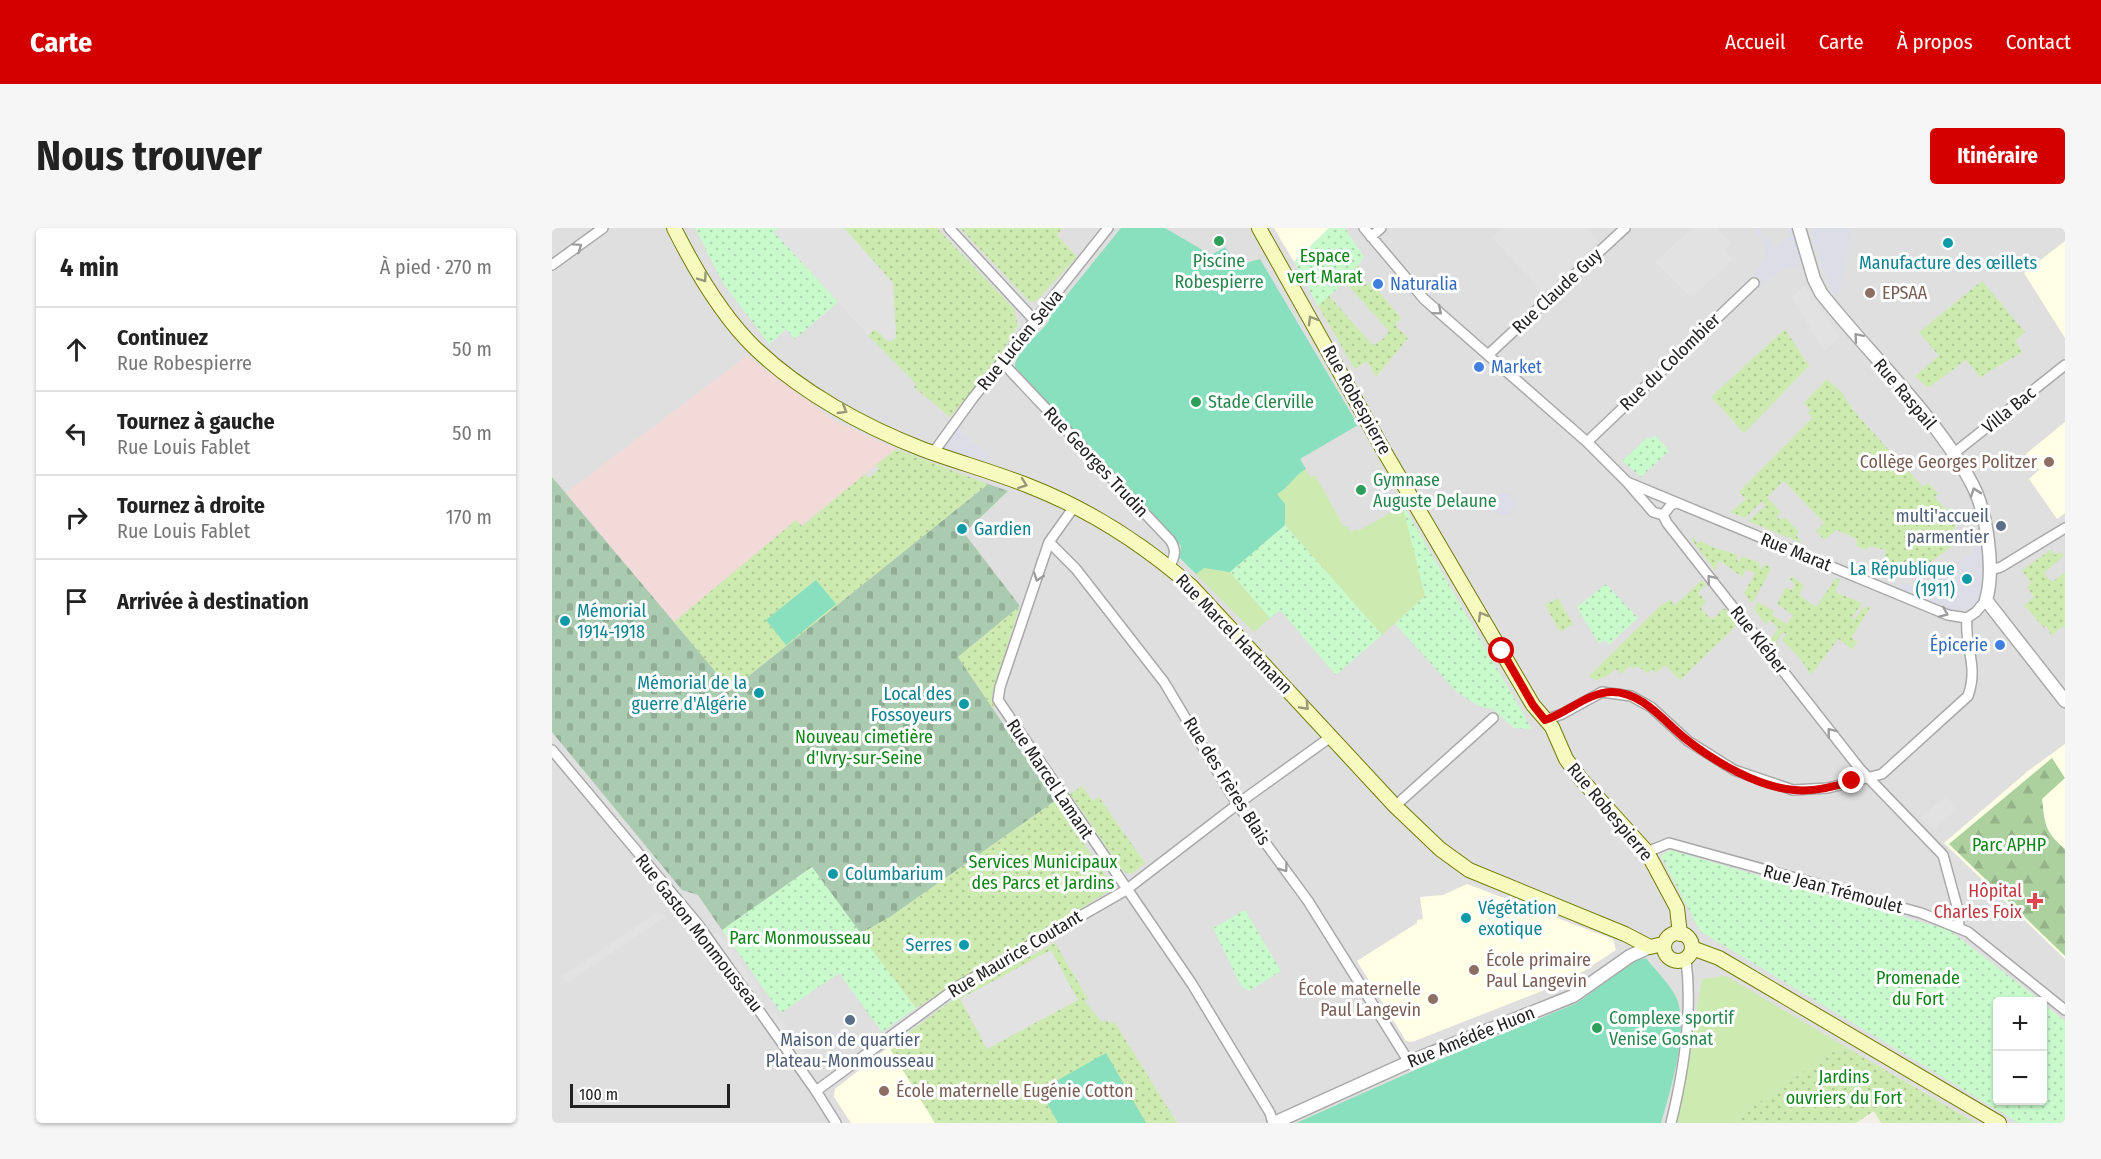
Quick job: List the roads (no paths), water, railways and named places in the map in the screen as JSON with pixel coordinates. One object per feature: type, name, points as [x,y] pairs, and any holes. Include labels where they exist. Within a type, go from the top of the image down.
[{"type":"main road","name":"Rue Marcel Hartmann","points":[[674,228],[725,312],[756,349],[783,371],[857,418],[933,453],[1030,486],[1074,507],[1130,540],[1169,567],[1191,586],[1395,806],[1434,843],[1469,870],[1656,945],[1664,954],[1681,960],[1689,954]]},
{"type":"main road","name":"Rue Robespierre","points":[[1259,228],[1384,451],[1533,705],[1552,727],[1566,759],[1580,778],[1647,852],[1677,908],[1680,934]]},
{"type":"main road","points":[[1656,945],[1680,934],[1688,937],[1689,954],[1719,958],[1999,1123]]},
{"type":"street","points":[[552,264],[603,228]]},
{"type":"street","points":[[949,228],[1035,321]]},
{"type":"street","name":"Rue Lucien Selva","points":[[933,453],[1108,228]]},
{"type":"street","name":"Rue Marat","points":[[1364,228],[1424,299],[1587,442],[1653,512],[1663,515]]},
{"type":"street","points":[[1371,237],[1381,228]]},
{"type":"street","name":"Rue Claude Guy","points":[[1489,354],[1625,228]]},
{"type":"street","name":"Rue Raspail","points":[[1799,228],[1814,279],[1821,292],[1953,454],[1976,493],[1991,570]]},
{"type":"street","name":"Rue du Colombier","points":[[1587,442],[1754,283]]},
{"type":"street","name":"Rue Georges Trudin","points":[[1002,363],[1170,540],[1174,547],[1175,558],[1169,567]]},
{"type":"street","name":"Villa Bac","points":[[1953,454],[2065,365]]},
{"type":"street","name":"Rue Marat","points":[[1627,482],[1948,615],[1967,618]]},
{"type":"street","points":[[1663,515],[1671,505],[1676,503]]},
{"type":"street","name":"Rue Marcel Lamant","points":[[1074,507],[1049,542],[1000,687],[998,700],[1192,984],[1274,1123]]},
{"type":"street","name":"Rue Kléber","points":[[1663,515],[1868,778],[1943,855],[1958,910],[1959,926]]},
{"type":"street","points":[[1545,720],[1562,714],[1592,696],[1614,692],[1631,696],[1651,707],[1688,741],[1734,770],[1768,783],[1793,790],[1828,788],[1882,774],[1968,696],[1973,681],[1973,671],[1966,631],[1967,618],[1976,612],[1986,600],[1991,570],[2001,567],[2065,528]]},
{"type":"street","name":"Rue des Frères Blais","points":[[1049,542],[1076,568],[1164,682],[1237,804],[1308,902],[1409,1062]]},
{"type":"street","points":[[1986,600],[2065,702]]},
{"type":"street","points":[[1395,806],[1493,718]]},
{"type":"street","name":"Rue Maurice Coutant","points":[[816,1091],[959,986],[1126,890],[1237,804],[1332,736]]},
{"type":"street","name":"Rue Gaston Monmousseau","points":[[552,750],[697,923],[816,1091],[836,1123]]},
{"type":"street","name":"Rue Jean Trémoulet","points":[[1647,852],[1669,843],[1922,913],[1959,926],[2065,1010]]},
{"type":"street","name":"Rue Amédée Huon","points":[[1274,1123],[1409,1062],[1573,996],[1630,956],[1656,945]]},
{"type":"street","points":[[1671,1123],[1683,1071],[1689,954]]},
{"type":"place","name":"Piscine Robespierre","points":[[1219,241]]},
{"type":"place","name":"Manufacture des œillets","points":[[1948,243]]},
{"type":"place","name":"Naturalia","points":[[1378,284]]},
{"type":"place","name":"EPSAA","points":[[1870,293]]},
{"type":"place","name":"Market","points":[[1479,367]]},
{"type":"place","name":"Stade Clerville","points":[[1196,402]]},
{"type":"place","name":"Collège Georges Politzer","points":[[2049,462]]},
{"type":"place","name":"Gymnase Auguste Delaune","points":[[1361,490]]},
{"type":"place","name":"multi'accueil parmentier","points":[[2001,526]]},
{"type":"place","name":"Gardien","points":[[962,529]]},
{"type":"place","name":"La République (1911)","points":[[1967,579]]},
{"type":"place","name":"Mémorial 1914-1918","points":[[565,621]]},
{"type":"place","name":"Épicerie","points":[[2000,645]]},
{"type":"place","name":"Mémorial de la guerre d'Algérie","points":[[759,693]]},
{"type":"place","name":"Local des Fossoyeurs","points":[[964,704]]},
{"type":"place","name":"Columbarium","points":[[833,874]]},
{"type":"place","name":"Hôpital Charles Foix","points":[[2035,901]]},
{"type":"place","name":"Végétation exotique","points":[[1466,918]]},
{"type":"place","name":"Serres","points":[[964,945]]},
{"type":"place","name":"École primaire Paul Langevin","points":[[1474,970]]},
{"type":"place","name":"École maternelle Paul Langevin","points":[[1433,999]]},
{"type":"place","name":"Maison de quartier Plateau-Monmousseau","points":[[850,1020]]},
{"type":"place","name":"Complexe sportif Venise Gosnat","points":[[1597,1028]]},
{"type":"place","name":"École maternelle Eugénie Cotton","points":[[884,1091]]},
{"type":"park label","name":"Espace vert Marat","points":[[1325,266]]},
{"type":"park label","name":"Nouveau cimetière d'Ivry-sur-Seine","points":[[864,747]]},
{"type":"park label","name":"Parc APHP","points":[[2009,845]]},
{"type":"park label","name":"Services Municipaux des Parcs et Jardins","points":[[1043,872]]},
{"type":"park label","name":"Parc Monmousseau","points":[[800,938]]},
{"type":"park label","name":"Promenade du Fort","points":[[1918,988]]},
{"type":"park label","name":"Jardins ouvriers du Fort","points":[[1844,1087]]}]
